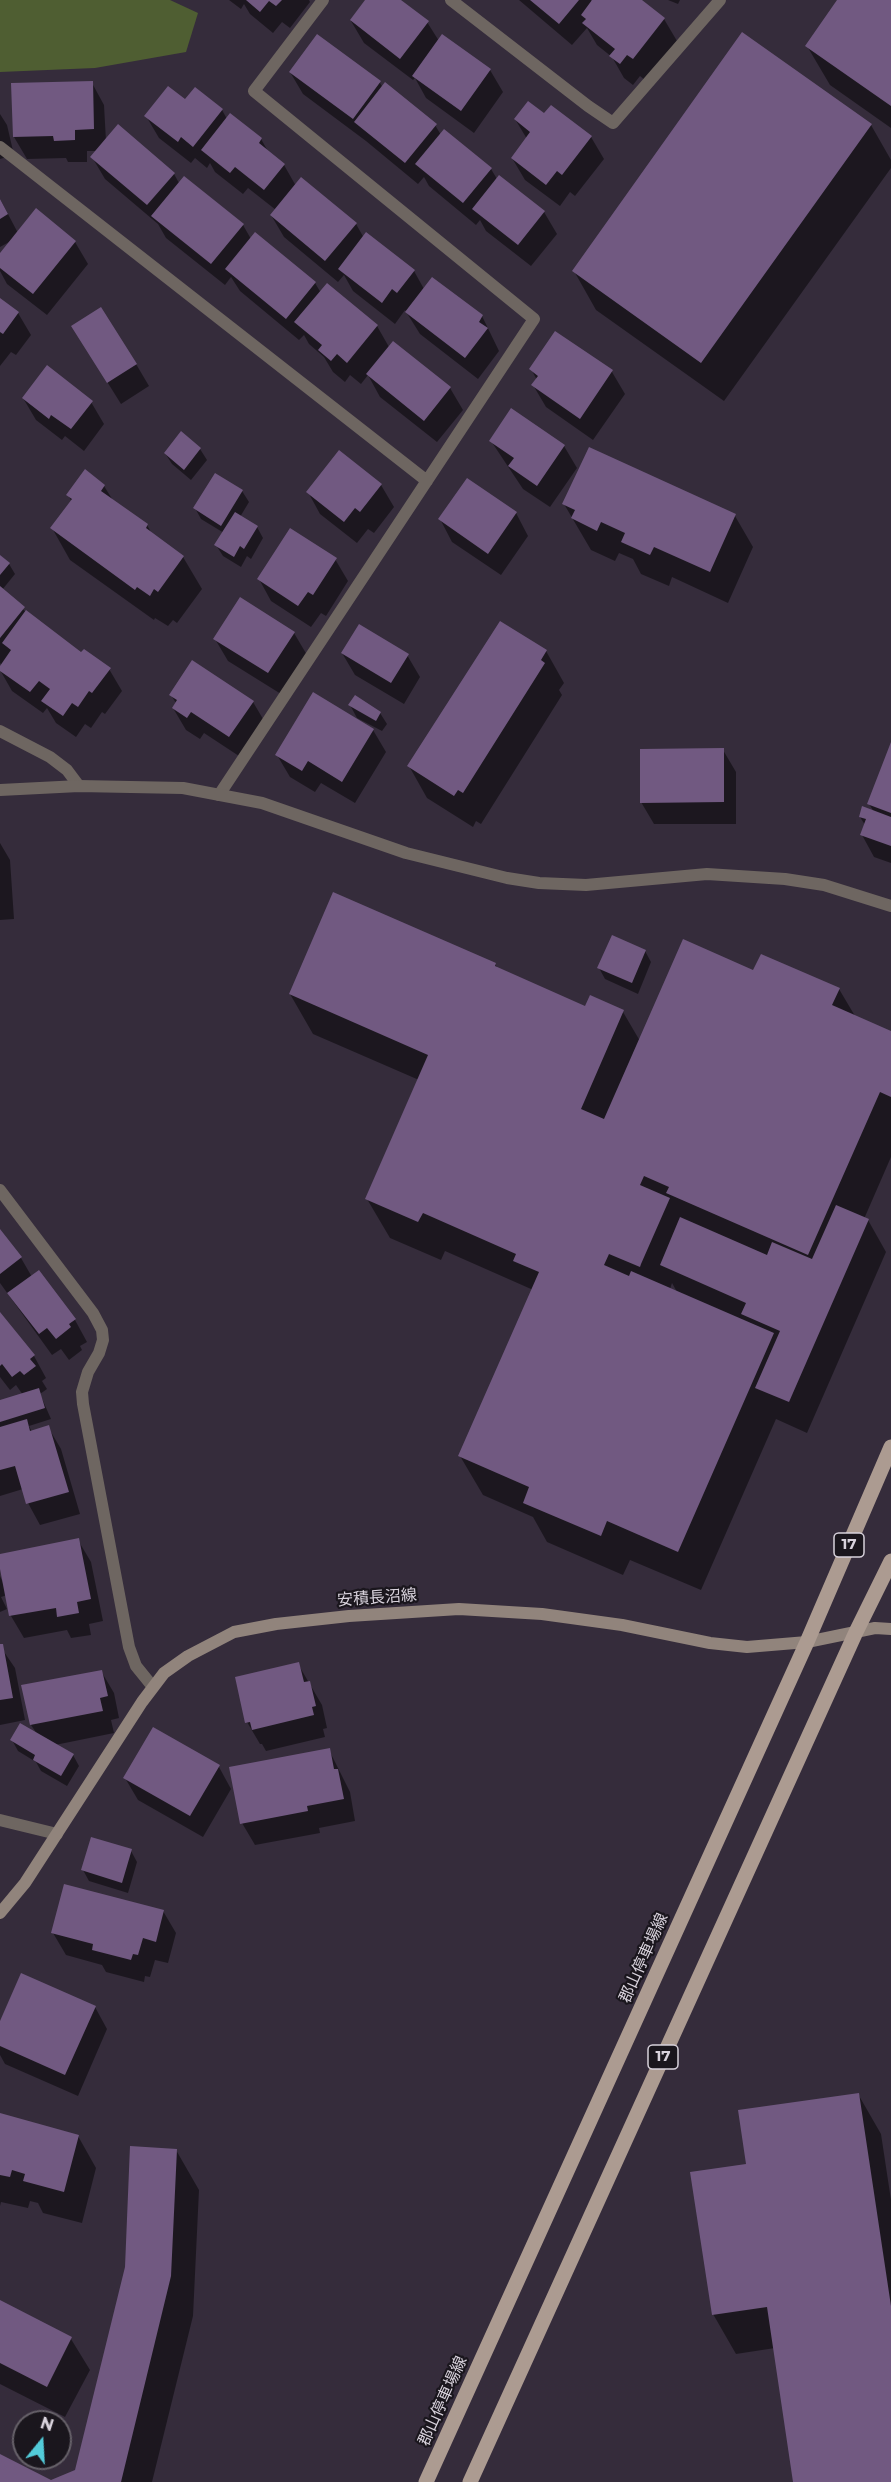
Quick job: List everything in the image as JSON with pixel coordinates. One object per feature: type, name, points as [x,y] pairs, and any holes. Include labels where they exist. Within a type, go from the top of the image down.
[{"type":"main road","name":"郡山停車場線","points":[[426,2482],[807,1642],[891,1447]]},
{"type":"main road","name":"17","points":[[470,2482],[856,1632],[891,1562]]},
{"type":"main road","name":"安積長沼線","points":[[0,1913],[25,1882],[164,1673],[188,1656],[234,1632],[276,1624],[349,1616],[459,1609],[530,1613],[622,1625],[710,1643],[747,1647],[807,1642],[875,1628],[891,1629]]},
{"type":"street","points":[[219,795],[534,319],[254,91],[323,0]]},
{"type":"street","points":[[451,0],[613,123],[720,0]]},
{"type":"street","points":[[0,147],[427,481]]},
{"type":"street","points":[[0,731],[50,757],[66,770],[79,786]]},
{"type":"street","points":[[0,790],[79,786],[162,786],[262,803],[405,853],[507,878],[539,883],[586,885],[707,874],[785,879],[824,885],[891,906]]},
{"type":"street","points":[[0,1190],[93,1313],[102,1330],[103,1340],[99,1353],[88,1372],[82,1392],[82,1404],[129,1647],[136,1666],[153,1687]]},
{"type":"street","points":[[0,1820],[57,1834]]},
{"type":"green space","points":[[0,0],[170,0],[198,13],[186,52],[95,68],[0,72]]},
{"type":"building","points":[[246,0],[282,0],[276,6],[269,1],[260,12]]},
{"type":"building","points":[[365,0],[401,0],[429,21],[400,59],[350,20]]},
{"type":"building","points":[[530,0],[579,0],[559,24]]},
{"type":"building","points":[[592,0],[642,0],[665,18],[633,59],[627,55],[620,64],[609,56],[615,49],[582,23],[586,19],[581,15]]},
{"type":"building","points":[[837,0],[891,0],[891,106],[805,46]]},
{"type":"building","points":[[742,32],[872,124],[701,363],[572,271]]},
{"type":"building","points":[[317,34],[381,81],[353,119],[289,72]]},
{"type":"building","points":[[442,34],[491,69],[461,111],[412,76]]},
{"type":"building","points":[[93,81],[94,129],[75,130],[75,140],[54,141],[53,136],[13,137],[11,83]]},
{"type":"building","points":[[385,82],[437,124],[405,163],[354,122]]},
{"type":"building","points":[[168,86],[185,99],[195,87],[223,109],[193,147],[181,137],[178,142],[144,116]]},
{"type":"building","points":[[528,101],[544,113],[551,105],[592,136],[562,175],[557,171],[546,185],[511,158],[530,132],[514,119]]},
{"type":"building","points":[[230,113],[262,138],[259,143],[285,164],[264,190],[235,167],[230,173],[201,150]]},
{"type":"building","points":[[118,124],[175,173],[147,205],[90,157]]},
{"type":"building","points":[[444,129],[492,168],[463,203],[415,164]]},
{"type":"building","points":[[499,175],[545,211],[518,245],[472,209]]},
{"type":"building","points":[[184,176],[244,224],[211,264],[151,216]]},
{"type":"building","points":[[301,177],[357,223],[325,261],[270,215]]},
{"type":"building","points":[[0,199],[8,214],[0,219]]},
{"type":"building","points":[[36,208],[76,241],[33,294],[0,268],[0,253]]},
{"type":"building","points":[[255,232],[316,282],[286,319],[225,269]]},
{"type":"building","points":[[366,232],[415,270],[397,293],[392,289],[382,303],[338,269]]},
{"type":"building","points":[[432,277],[483,315],[479,322],[488,328],[465,358],[405,312]]},
{"type":"building","points":[[327,283],[378,325],[347,363],[337,354],[331,361],[318,350],[322,345],[294,322]]},
{"type":"building","points":[[0,298],[19,312],[3,334],[0,332]]},
{"type":"building","points":[[101,307],[137,364],[107,383],[71,326]]},
{"type":"building","points":[[555,331],[613,370],[580,419],[531,385],[538,376],[529,369]]},
{"type":"building","points":[[393,341],[451,387],[424,421],[366,374]]},
{"type":"building","points":[[47,365],[93,401],[71,429],[51,415],[49,419],[22,398]]},
{"type":"building","points":[[511,408],[565,445],[537,486],[508,466],[514,458],[489,441]]},
{"type":"building","points":[[181,431],[201,448],[184,470],[164,453]]},
{"type":"building","points":[[589,447],[736,514],[710,572],[654,547],[650,555],[621,542],[625,533],[601,522],[597,531],[571,518],[575,510],[562,504]]},
{"type":"building","points":[[339,450],[382,484],[360,512],[355,508],[344,522],[306,492]]},
{"type":"building","points":[[85,469],[105,485],[101,491],[148,524],[146,528],[184,556],[158,592],[154,589],[150,596],[137,587],[135,590],[50,528],[72,499],[66,495]]},
{"type":"building","points":[[215,473],[243,490],[221,526],[193,508]]},
{"type":"building","points":[[467,478],[517,512],[488,554],[438,519]]},
{"type":"building","points":[[235,512],[258,526],[244,549],[240,546],[234,557],[214,545]]},
{"type":"building","points":[[290,528],[337,558],[313,595],[308,592],[298,606],[257,579]]},
{"type":"building","points":[[0,555],[10,563],[0,575]]},
{"type":"building","points":[[0,586],[25,607],[0,638]]},
{"type":"building","points":[[240,597],[295,632],[268,673],[213,639]]},
{"type":"building","points":[[26,610],[81,652],[84,649],[111,668],[92,693],[89,691],[78,707],[72,703],[63,716],[41,701],[50,689],[39,681],[30,692],[0,671],[0,666],[11,650],[2,643]]},
{"type":"building","points":[[500,621],[547,650],[541,660],[545,663],[463,793],[458,790],[454,796],[407,766]]},
{"type":"building","points":[[359,624],[409,654],[391,683],[341,653]]},
{"type":"building","points":[[192,660],[254,701],[229,737],[191,712],[187,718],[172,708],[177,700],[169,695]]},
{"type":"building","points":[[313,692],[374,729],[342,782],[308,761],[302,771],[275,755]]},
{"type":"building","points":[[355,695],[381,712],[376,721],[348,705]]},
{"type":"building","points":[[891,742],[891,813],[867,804]]},
{"type":"building","points":[[724,748],[724,802],[640,803],[640,749]]},
{"type":"building","points":[[862,806],[891,817],[891,846],[860,835],[866,819],[859,817]]},
{"type":"building","points":[[333,892],[496,963],[495,966],[585,1006],[590,995],[624,1010],[581,1109],[604,1119],[683,939],[753,970],[761,954],[840,988],[832,1005],[891,1031],[891,1097],[880,1092],[808,1255],[666,1193],[669,1187],[644,1176],[640,1185],[670,1198],[640,1267],[609,1254],[604,1265],[629,1276],[631,1271],[774,1333],[678,1552],[607,1521],[601,1536],[523,1503],[529,1487],[458,1456],[539,1272],[513,1261],[516,1254],[423,1213],[418,1222],[365,1199],[428,1055],[289,994]]},
{"type":"building","points":[[612,935],[646,950],[632,983],[597,968]]},
{"type":"building","points":[[836,1205],[869,1219],[789,1402],[755,1388],[780,1331],[741,1314],[746,1303],[660,1265],[680,1217],[767,1255],[772,1242],[812,1259]]},
{"type":"building","points":[[0,1229],[22,1257],[0,1274]]},
{"type":"building","points":[[39,1270],[76,1319],[69,1324],[71,1327],[56,1339],[47,1328],[39,1334],[7,1293]]},
{"type":"building","points":[[0,1312],[35,1355],[30,1359],[36,1366],[24,1375],[20,1371],[12,1377],[2,1364],[0,1366]]},
{"type":"building","points":[[39,1388],[45,1408],[0,1422],[0,1400]]},
{"type":"building","points":[[27,1419],[30,1431],[49,1425],[69,1492],[26,1504],[15,1466],[0,1470],[0,1427]]},
{"type":"building","points":[[79,1538],[91,1599],[77,1602],[79,1613],[57,1617],[56,1608],[9,1616],[0,1569],[0,1554]]},
{"type":"building","points":[[0,1644],[3,1644],[13,1698],[0,1700]]},
{"type":"building","points":[[299,1662],[304,1682],[310,1681],[316,1706],[312,1707],[314,1715],[252,1730],[250,1722],[245,1723],[235,1677]]},
{"type":"building","points":[[102,1670],[108,1696],[100,1698],[103,1711],[30,1725],[21,1685]]},
{"type":"building","points":[[20,1723],[74,1754],[61,1776],[33,1760],[35,1755],[10,1740]]},
{"type":"building","points":[[153,1727],[220,1765],[190,1816],[123,1778]]},
{"type":"building","points":[[330,1748],[334,1769],[338,1769],[344,1799],[307,1806],[308,1811],[240,1824],[229,1767]]},
{"type":"building","points":[[91,1837],[132,1849],[122,1883],[81,1870]]},
{"type":"building","points":[[64,1884],[164,1910],[156,1942],[143,1938],[138,1955],[133,1954],[131,1960],[92,1950],[93,1944],[51,1933]]},
{"type":"building","points":[[21,1973],[96,2006],[65,2075],[0,2046],[0,2021]]},
{"type":"building","points":[[859,2093],[891,2306],[891,2482],[793,2482],[767,2307],[712,2315],[690,2172],[746,2164],[738,2110]]},
{"type":"building","points":[[0,2113],[79,2135],[64,2192],[23,2181],[25,2174],[12,2170],[10,2177],[0,2175]]},
{"type":"building","points":[[130,2146],[177,2149],[171,2276],[121,2482],[0,2482],[0,2454],[12,2460],[12,2470],[31,2470],[51,2480],[75,2470],[125,2267]]},
{"type":"building","points":[[0,2300],[72,2337],[47,2387],[0,2363]]}]
